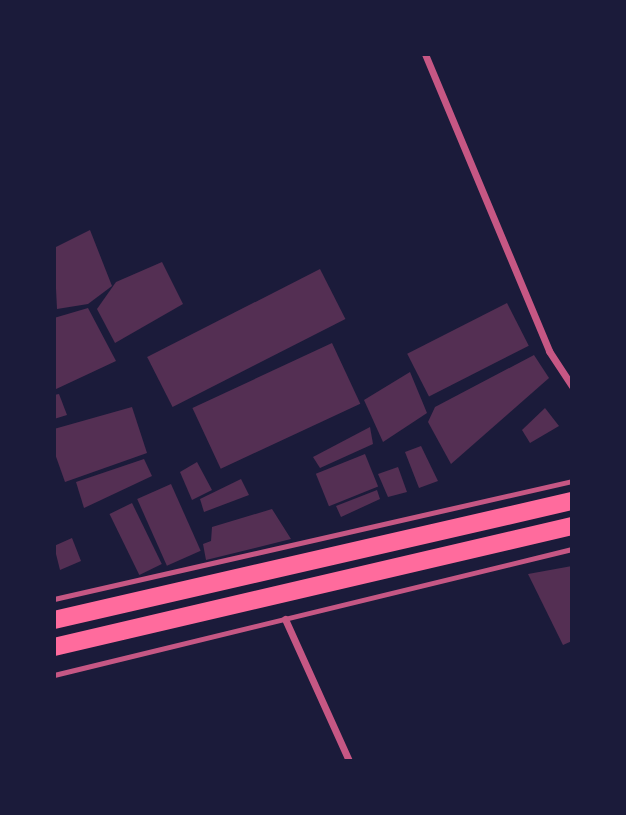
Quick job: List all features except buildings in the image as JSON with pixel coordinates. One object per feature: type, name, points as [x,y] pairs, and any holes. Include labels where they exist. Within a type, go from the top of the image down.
[{"type":"highway","points":[[54,620],[317,556],[572,501]]},
{"type":"highway","points":[[54,647],[324,580],[572,526]]},
{"type":"street","points":[[425,54],[549,351],[572,387]]},
{"type":"street","points":[[285,619],[349,761]]},
{"type":"lane","points":[[54,599],[572,481]]},
{"type":"lane","points":[[54,675],[572,549]]}]
